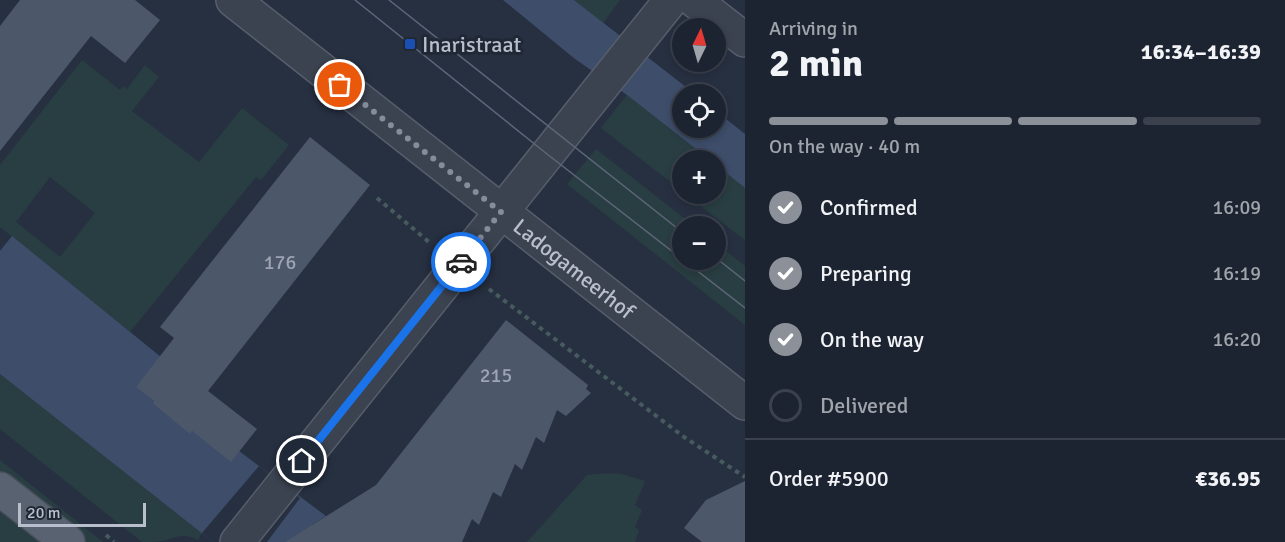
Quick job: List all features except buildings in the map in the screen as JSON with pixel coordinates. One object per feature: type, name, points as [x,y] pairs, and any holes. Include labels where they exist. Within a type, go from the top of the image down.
[{"type":"main road","points":[[0,489],[68,542]]},
{"type":"street","name":"Ladogameerhof","points":[[233,0],[745,402]]},
{"type":"street","points":[[237,542],[671,0]]},
{"type":"street","points":[[694,0],[745,40]]},
{"type":"path","points":[[378,198],[458,266],[684,437],[745,477]]},
{"type":"green space","points":[[574,0],[620,0],[603,23]]},
{"type":"green space","points":[[82,60],[120,90],[123,86],[127,89],[145,65],[159,77],[132,111],[199,162],[242,108],[289,145],[261,180],[256,177],[130,332],[0,227],[0,165]],"holes":[[[50,177],[95,213],[60,257],[16,222]]]},
{"type":"green space","points":[[627,95],[672,130],[672,138],[682,138],[697,150],[672,150],[672,183],[601,128]]},
{"type":"green space","points":[[596,149],[681,216],[672,216],[672,267],[567,184]]},
{"type":"green space","points":[[726,173],[745,188],[745,240],[726,225],[726,216],[714,216],[698,204],[726,204]]},
{"type":"green space","points":[[726,251],[745,266],[745,325],[676,270],[726,270]]},
{"type":"green space","points":[[0,374],[202,533],[198,540],[184,536],[163,541],[142,542],[0,429]]},
{"type":"green space","points":[[0,460],[103,542],[86,542],[0,475]]},
{"type":"green space","points":[[610,473],[645,481],[635,505],[642,510],[635,527],[639,530],[635,542],[527,542],[587,475]]},
{"type":"green space","points":[[0,508],[43,542],[0,542]]},
{"type":"water","points":[[503,0],[574,0],[682,84],[672,84],[672,130],[627,95],[575,59]]},
{"type":"water","points":[[726,119],[745,134],[745,188],[726,173],[726,150],[697,150],[682,138],[726,138]]},
{"type":"water","points":[[12,236],[161,357],[137,386],[154,401],[152,403],[190,433],[192,431],[239,451],[326,516],[312,525],[334,542],[213,542],[0,374],[0,251]]},
{"type":"pier","points":[[259,466],[300,498],[267,542],[213,542],[202,533]]},
{"type":"tram line","points":[[355,0],[547,154],[745,308]]},
{"type":"tram line","points":[[389,0],[672,224]]},
{"type":"tram line","points":[[726,266],[745,281]]},
{"type":"way so far","points":[[340,85],[501,212],[461,262]]},
{"type":"place","name":"Inaristraat","points":[[410,44]]},
{"type":"route","points":[[302,461],[461,262]]}]
